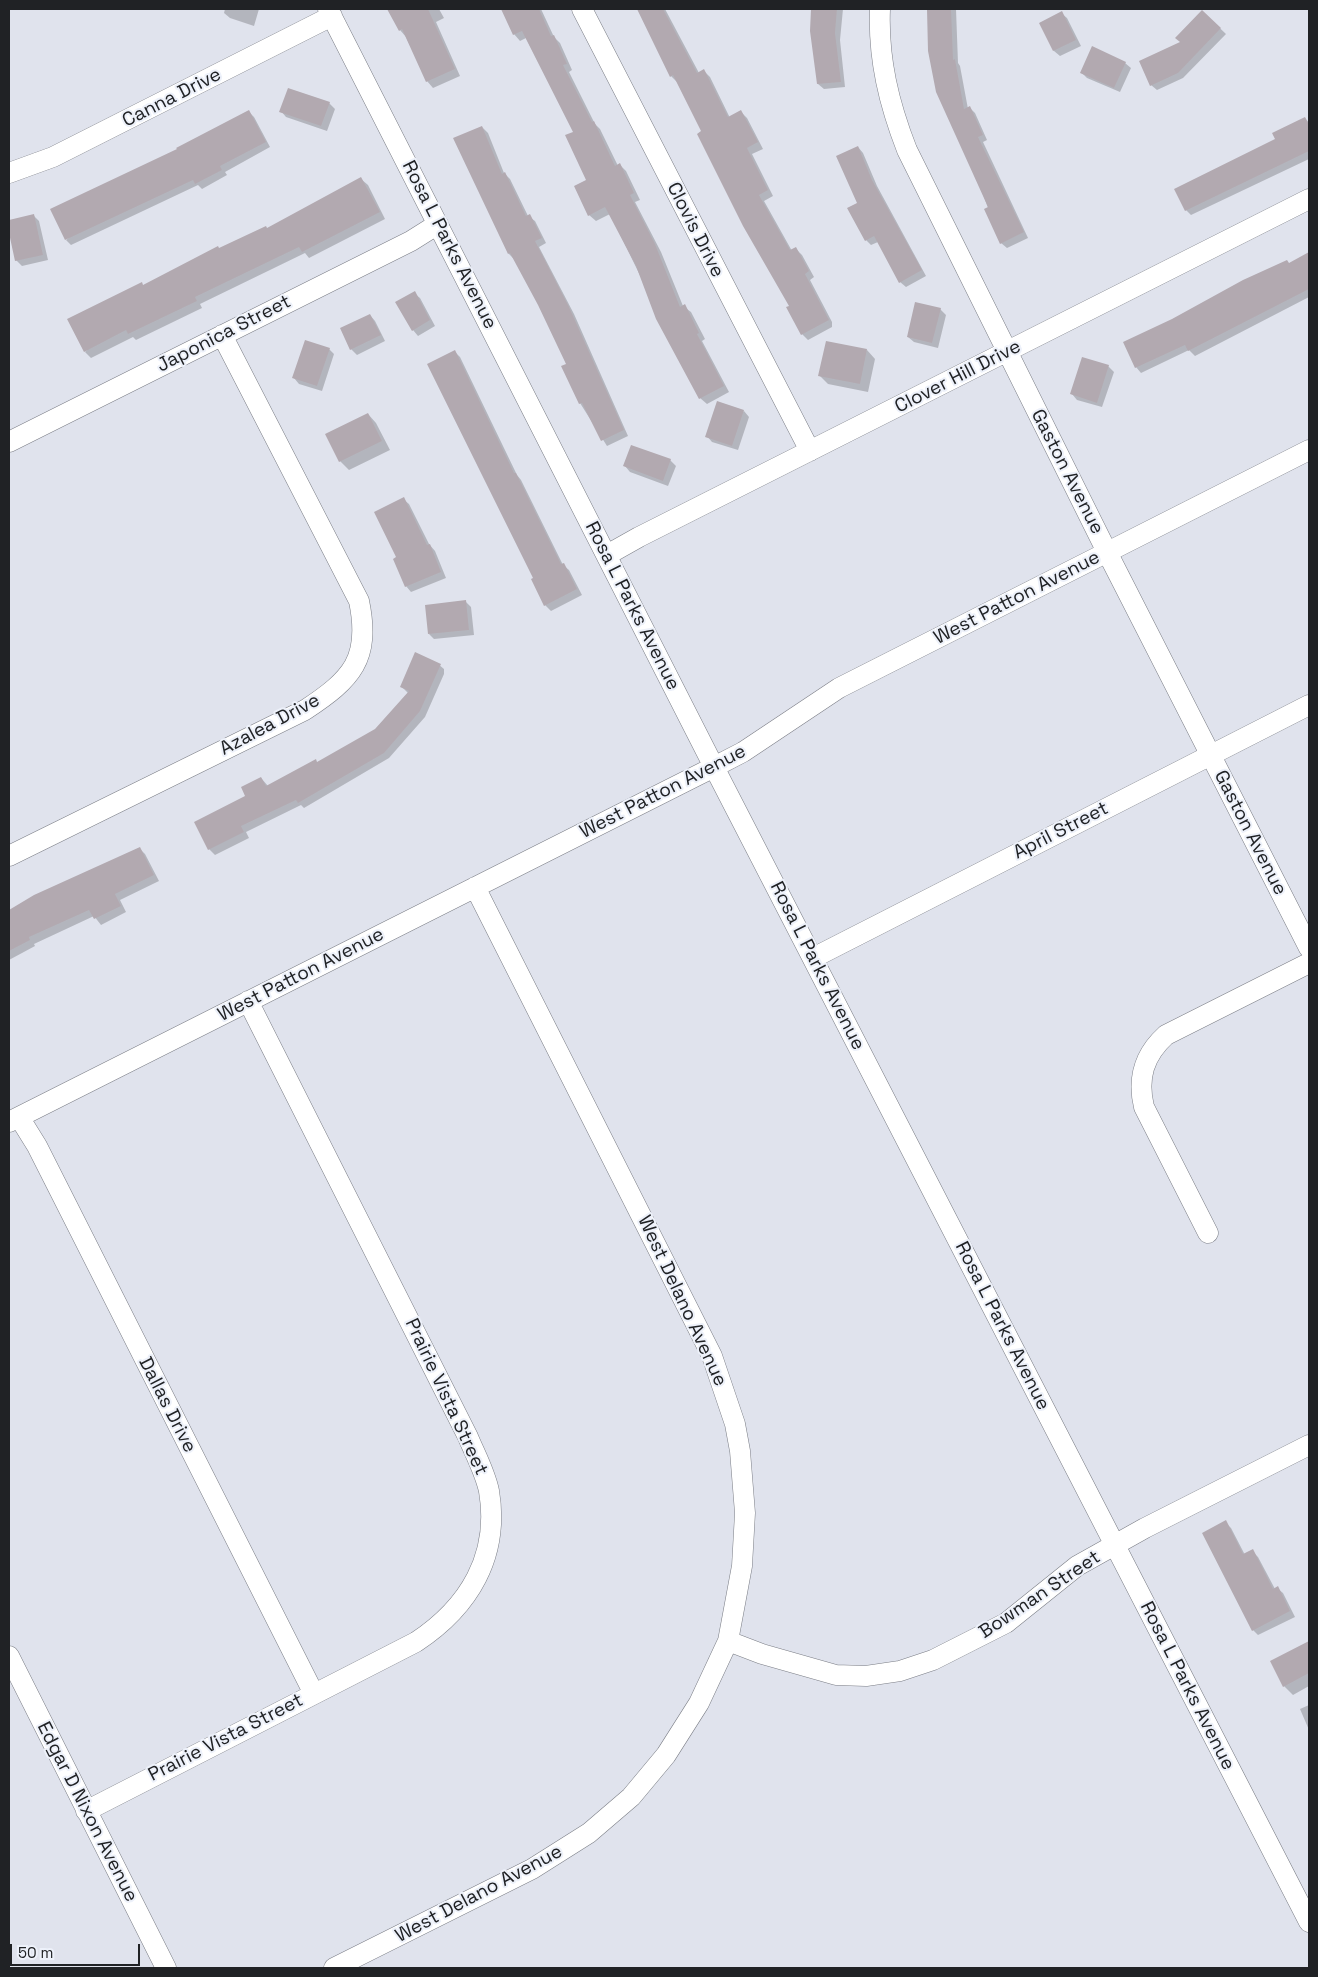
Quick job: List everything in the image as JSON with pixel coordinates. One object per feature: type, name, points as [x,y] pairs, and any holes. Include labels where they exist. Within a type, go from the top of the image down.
[{"type":"street","name":"Clovis Drive","points":[[582,9],[810,451]]},
{"type":"street","name":"Gaston Avenue","points":[[880,9],[882,61],[894,118],[907,150],[1107,552],[1309,948]]},
{"type":"street","name":"Canna Drive","points":[[9,173],[53,157],[330,12]]},
{"type":"street","name":"Rosa L Parks Avenue","points":[[330,12],[714,767],[1309,1922]]},
{"type":"street","name":"Clover Hill Drive","points":[[607,555],[1309,199]]},
{"type":"street","name":"Japonica Street","points":[[9,442],[411,240],[438,224]]},
{"type":"street","name":"Azalea Drive","points":[[9,856],[305,710],[327,695],[358,662],[363,642],[363,622],[359,601],[222,335]]},
{"type":"street","name":"West Patton Avenue","points":[[14,1119],[714,767],[743,752],[839,688],[1309,450]]},
{"type":"street","name":"April Street","points":[[813,958],[1309,705]]},
{"type":"street","name":"West Delano Avenue","points":[[334,1968],[532,1870],[558,1854],[613,1814],[631,1797],[666,1755],[699,1704],[728,1641],[742,1566],[745,1513],[740,1451],[726,1394],[696,1323],[475,887]]},
{"type":"street","points":[[1208,1233],[1144,1106],[1141,1093],[1141,1074],[1147,1058],[1155,1045],[1166,1035],[1309,963]]},
{"type":"street","name":"Prairie Vista Street","points":[[86,1811],[416,1642],[435,1630],[455,1611],[475,1584],[487,1548],[491,1517],[488,1490],[468,1437],[248,1002]]},
{"type":"street","name":"Dallas Drive","points":[[14,1119],[37,1146],[314,1694]]},
{"type":"street","name":"Bowman Street","points":[[728,1641],[762,1654],[836,1675],[866,1676],[900,1671],[933,1660],[1006,1623],[1077,1566],[1114,1545],[1309,1445]]},
{"type":"street","name":"Edgar D Nixon Avenue","points":[[9,1656],[166,1968]]},
{"type":"building","points":[[387,9],[428,9],[455,69],[426,82],[402,29],[399,31]]},
{"type":"building","points":[[501,9],[539,9],[551,36],[554,35],[567,64],[563,65],[592,122],[594,121],[615,166],[620,163],[634,193],[630,195],[655,244],[680,307],[685,304],[699,333],[697,334],[724,386],[699,399],[656,319],[636,266],[605,207],[588,216],[574,186],[586,180],[565,135],[573,132],[522,31],[513,35]]},
{"type":"building","points":[[637,9],[663,9],[697,73],[704,69],[728,117],[741,110],[758,142],[747,148],[768,190],[759,195],[790,250],[796,247],[809,271],[805,274],[829,320],[801,335],[786,307],[789,306],[743,226],[697,134],[701,131],[673,75],[670,77]]},
{"type":"building","points":[[811,9],[837,9],[835,33],[841,82],[817,84],[810,31]]},
{"type":"building","points":[[927,9],[951,9],[953,60],[955,59],[964,109],[970,106],[983,135],[978,137],[1024,232],[1000,244],[984,209],[988,207],[936,92],[928,51]]},
{"type":"building","points":[[1202,10],[1221,28],[1178,73],[1150,86],[1139,61],[1180,42],[1175,38]]},
{"type":"building","points":[[1062,11],[1076,40],[1053,51],[1039,23]]},
{"type":"building","points":[[1092,46],[1126,62],[1114,88],[1080,73]]},
{"type":"building","points":[[288,88],[330,102],[321,126],[279,112]]},
{"type":"building","points":[[249,110],[266,142],[220,166],[222,170],[195,184],[193,180],[65,240],[50,209],[177,149]]},
{"type":"building","points":[[1305,117],[1309,125],[1309,151],[1185,211],[1174,189],[1275,139],[1272,133]]},
{"type":"building","points":[[482,126],[502,174],[505,172],[526,216],[530,214],[542,238],[535,241],[569,307],[624,430],[601,441],[582,403],[579,404],[561,366],[566,364],[538,305],[510,253],[508,254],[453,138]]},
{"type":"building","points":[[858,146],[872,180],[922,270],[899,283],[874,236],[865,241],[847,208],[857,203],[836,156]]},
{"type":"building","points":[[361,177],[380,212],[302,252],[299,247],[195,297],[197,301],[128,334],[126,330],[84,352],[67,319],[142,282],[143,285],[218,246],[219,248],[266,226],[267,228]]},
{"type":"building","points":[[34,214],[43,255],[15,261],[9,233],[9,220]]},
{"type":"building","points":[[1309,252],[1309,289],[1188,351],[1185,345],[1135,368],[1123,342],[1172,319],[1243,280],[1287,260],[1289,263]]},
{"type":"building","points":[[415,291],[430,320],[412,331],[395,302]]},
{"type":"building","points":[[915,302],[941,308],[932,343],[907,337]]},
{"type":"building","points":[[370,314],[381,335],[350,350],[340,328]]},
{"type":"building","points":[[305,340],[330,348],[317,386],[292,378]]},
{"type":"building","points":[[826,341],[867,349],[860,384],[818,376]]},
{"type":"building","points":[[455,350],[514,473],[516,473],[561,564],[564,563],[577,589],[544,606],[531,579],[533,578],[427,364]]},
{"type":"building","points":[[1082,357],[1109,365],[1097,403],[1070,394]]},
{"type":"building","points":[[717,401],[744,410],[732,446],[705,437]]},
{"type":"building","points":[[368,413],[382,441],[339,462],[325,434]]},
{"type":"building","points":[[631,445],[671,459],[663,481],[623,466]]},
{"type":"building","points":[[404,497],[427,545],[430,544],[441,572],[405,587],[393,559],[396,557],[374,512]]},
{"type":"building","points":[[466,600],[469,630],[428,634],[425,605]]},
{"type":"building","points":[[415,652],[441,664],[420,711],[384,753],[298,803],[296,800],[241,826],[244,832],[208,850],[194,822],[245,796],[241,787],[261,777],[266,786],[316,759],[317,762],[375,729],[409,691],[400,687]]},
{"type":"building","points":[[140,847],[154,875],[115,894],[121,906],[94,919],[89,910],[29,937],[30,940],[9,951],[9,910],[34,895]]},
{"type":"building","points":[[1226,1520],[1243,1554],[1253,1549],[1273,1589],[1278,1586],[1290,1611],[1252,1631],[1202,1533]]},
{"type":"building","points":[[1309,1641],[1309,1673],[1283,1687],[1270,1661]]}]
